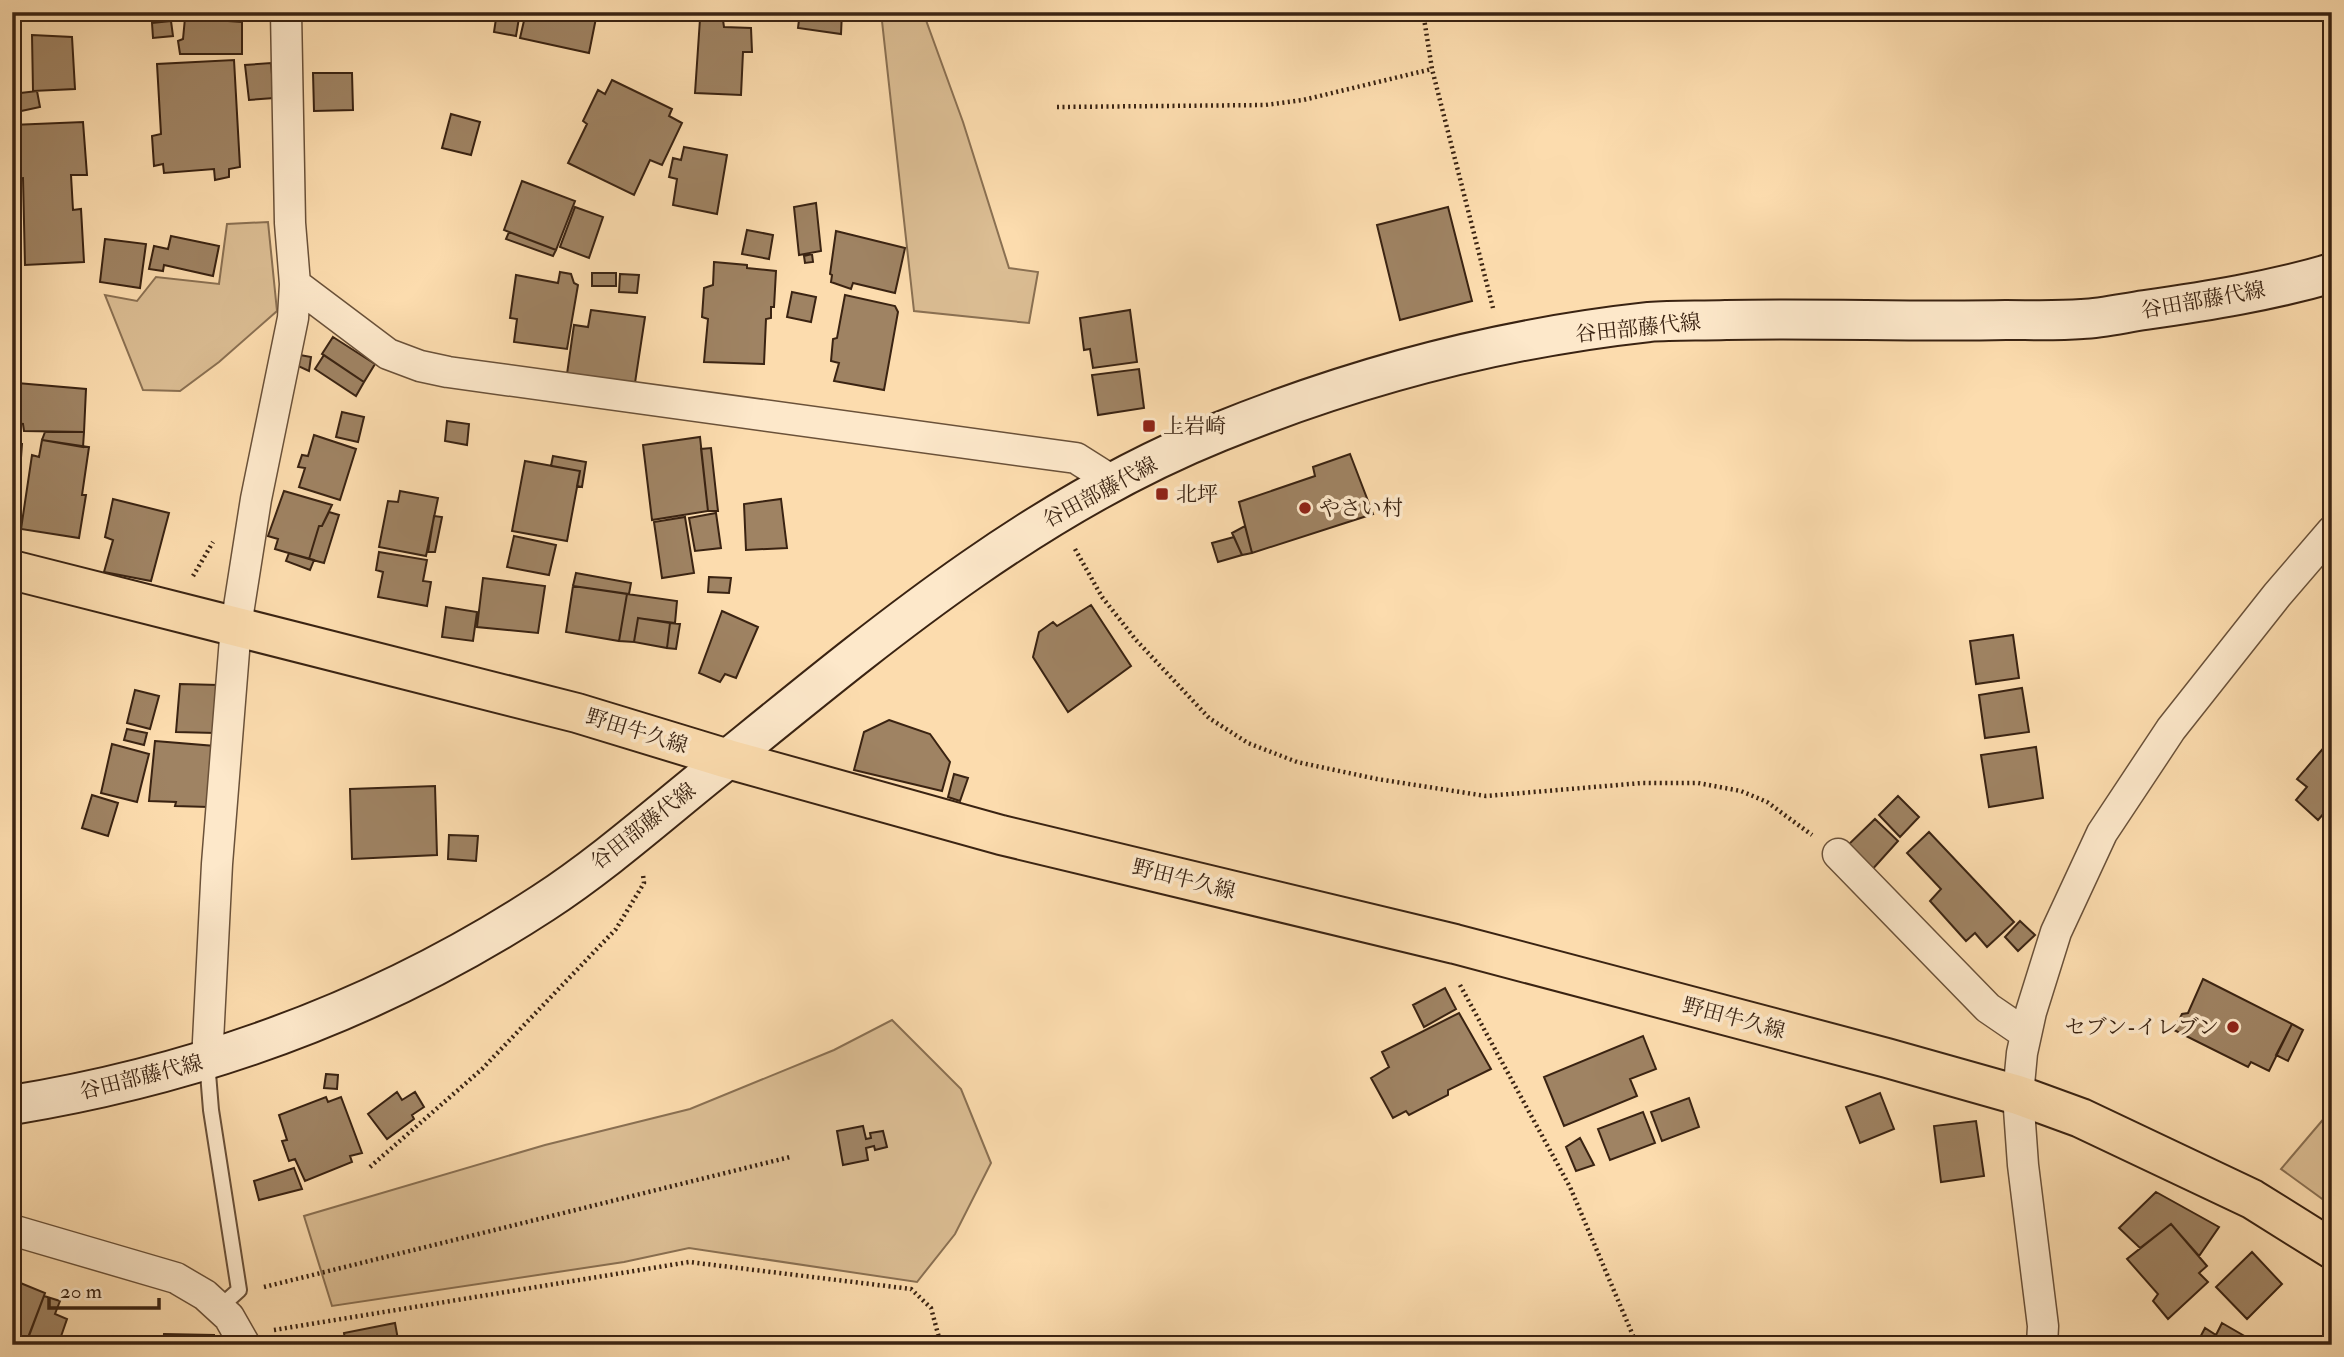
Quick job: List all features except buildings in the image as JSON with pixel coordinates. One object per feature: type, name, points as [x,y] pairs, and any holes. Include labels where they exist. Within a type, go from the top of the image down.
[{"type":"main road","name":"谷田部藤代線","points":[[12,1105],[131,1082],[207,1061],[299,1030],[442,963],[548,900],[616,849],[863,648],[946,586],[1056,514],[1114,482],[1215,433],[1318,394],[1416,365],[1503,346],[1653,322],[1760,319],[2083,319],[2193,303],[2291,284],[2332,273]]},
{"type":"main road","name":"野田牛久線","points":[[12,570],[578,713],[728,759],[1001,835],[1436,940],[2018,1095],[2081,1118],[2240,1193],[2332,1249]]},
{"type":"street","points":[[207,1061],[217,864],[236,626],[256,499],[293,318],[295,284],[290,223],[286,12]]},
{"type":"street","points":[[295,284],[388,354],[421,366],[1076,458],[1114,482]]},
{"type":"street","points":[[2042,1345],[2043,1326],[2023,1165],[2018,1095],[2026,1034],[2056,932],[2102,834],[2171,729],[2277,595],[2332,531]]},
{"type":"street","points":[[1838,854],[1988,1008],[2026,1034]]},
{"type":"street","points":[[12,1230],[176,1278],[205,1295],[229,1299],[229,1317],[244,1341]]},
{"type":"lane","points":[[207,1061],[229,1299]]},
{"type":"path","points":[[1423,12],[1432,69],[1503,346]]},
{"type":"path","points":[[1057,107],[1265,105],[1303,100],[1432,69]]},
{"type":"path","points":[[1056,514],[1102,597],[1136,640],[1209,718],[1248,743],[1297,762],[1377,779],[1486,796],[1642,783],[1699,783],[1741,791],[1767,802],[1838,854]]},
{"type":"path","points":[[370,1167],[482,1069],[616,929],[644,883],[643,873],[616,849]]},
{"type":"path","points":[[1436,940],[1570,1187],[1637,1345]]},
{"type":"path","points":[[229,1299],[252,1289],[790,1157]]},
{"type":"path","points":[[244,1341],[259,1332],[689,1262],[911,1289],[931,1308],[941,1345]]},
{"type":"shaded area","points":[[881,12],[923,12],[963,122],[1009,268],[1038,272],[1029,323],[914,311]]},
{"type":"shaded area","points":[[268,222],[277,311],[219,362],[180,391],[143,390],[105,295],[137,301],[156,277],[219,284],[227,224]]},
{"type":"shaded area","points":[[892,1020],[961,1089],[991,1163],[955,1234],[917,1282],[689,1248],[624,1262],[332,1306],[304,1216],[545,1145],[690,1109],[834,1050]]},
{"type":"shaded area","points":[[2332,1109],[2332,1206],[2281,1169]]},
{"type":"place","name":"上岩崎","points":[[1149,426]]},
{"type":"place","name":"北坪","points":[[1162,494]]},
{"type":"place","name":"やさい村","points":[[1305,508]]},
{"type":"place","name":"セブン-イレブン","points":[[2233,1027]]}]
